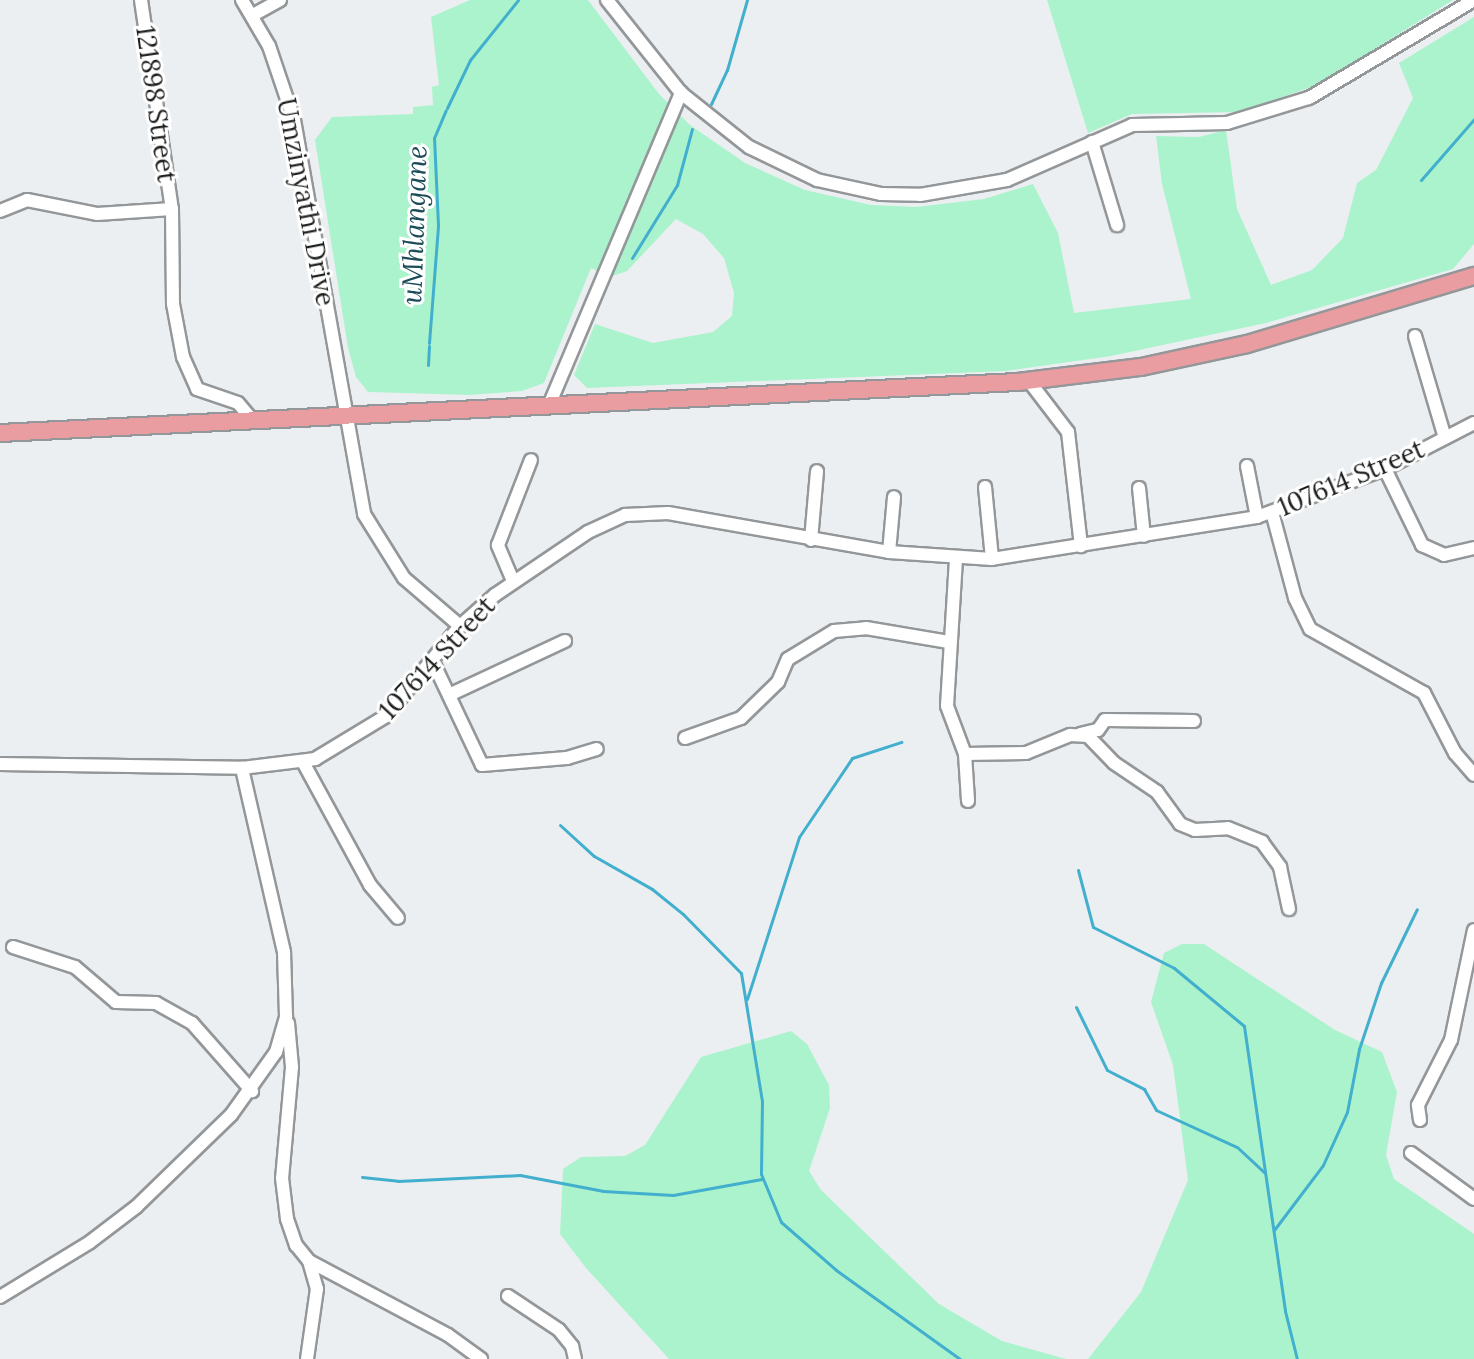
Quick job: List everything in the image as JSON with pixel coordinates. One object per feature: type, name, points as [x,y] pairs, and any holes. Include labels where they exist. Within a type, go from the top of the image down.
[{"type":"main road","points":[[0,433],[253,421],[344,413],[1029,381],[1141,367],[1247,344],[1474,276]]},
{"type":"street","name":"121898 Street","points":[[141,0],[172,209],[174,314],[191,383],[238,403],[253,421]]},
{"type":"street","name":"Umzinyathi Drive","points":[[242,0],[253,15],[294,120],[362,506],[376,540],[404,578],[460,626]]},
{"type":"street","points":[[253,15],[280,0]]},
{"type":"street","points":[[607,0],[681,93],[768,158],[817,180],[881,194],[978,188],[1132,125],[1227,123],[1309,98],[1474,0]]},
{"type":"street","points":[[550,403],[681,93]]},
{"type":"street","points":[[1092,142],[1117,225]]},
{"type":"street","name":"121898 Street","points":[[0,211],[27,200],[97,214],[172,209]]},
{"type":"street","name":"107614 Street","points":[[1415,336],[1445,438]]},
{"type":"street","points":[[1029,381],[1068,432],[1081,546]]},
{"type":"street","name":"107614 Street","points":[[0,764],[242,768],[303,762],[376,725],[433,662],[460,626],[513,581],[588,532],[637,512],[681,515],[889,552],[956,559],[992,559],[1257,517],[1385,469],[1474,423]]},
{"type":"street","points":[[513,581],[498,545],[531,460]]},
{"type":"street","name":"107614 Street","points":[[1247,466],[1257,517]]},
{"type":"street","points":[[1385,469],[1422,545],[1444,555],[1474,548]]},
{"type":"street","points":[[811,540],[817,471]]},
{"type":"street","points":[[985,487],[992,559]]},
{"type":"street","points":[[1139,488],[1144,536]]},
{"type":"street","points":[[889,552],[894,497]]},
{"type":"street","points":[[1272,512],[1295,598],[1310,629],[1424,693],[1455,753],[1474,775]]},
{"type":"street","points":[[956,559],[947,706],[965,754],[968,801]]},
{"type":"street","points":[[685,738],[741,718],[778,682],[788,659],[834,631],[866,628],[949,642]]},
{"type":"street","points":[[449,695],[565,641]]},
{"type":"street","points":[[433,662],[482,765],[567,758],[597,749]]},
{"type":"street","points":[[965,754],[1026,753],[1098,730],[1105,720],[1194,721]]},
{"type":"street","points":[[1078,734],[1088,736],[1114,763],[1157,792],[1180,824],[1195,830],[1228,828],[1262,842],[1280,867],[1289,909]]},
{"type":"street","points":[[303,762],[370,885],[398,918]]},
{"type":"street","points":[[242,768],[284,952],[286,1016],[293,1046],[284,1204],[290,1231],[309,1261],[317,1289],[307,1359]]},
{"type":"street","points":[[1420,1120],[1418,1105],[1451,1040],[1474,930]]},
{"type":"street","points":[[13,947],[75,967],[116,1002],[156,1003],[192,1023],[252,1091]]},
{"type":"street","points":[[0,1297],[90,1242],[136,1207],[252,1091],[276,1052],[286,1016]]},
{"type":"street","points":[[1411,1153],[1474,1199]]},
{"type":"street","points":[[309,1261],[448,1335],[481,1359]]},
{"type":"street","points":[[508,1296],[559,1330],[572,1346],[575,1359]]},
{"type":"green space","points":[[470,0],[588,0],[659,94],[690,125],[745,163],[805,190],[871,205],[916,207],[984,199],[1033,184],[1058,233],[1074,313],[1191,299],[1162,184],[1156,136],[1199,137],[1226,130],[1237,209],[1271,285],[1312,270],[1343,238],[1357,183],[1376,170],[1413,98],[1399,63],[1474,17],[1474,244],[1453,269],[1266,323],[1111,356],[1006,371],[587,388],[574,375],[595,324],[653,343],[713,332],[732,316],[734,293],[724,258],[703,234],[676,219],[627,271],[610,277],[591,268],[544,383],[522,391],[469,395],[368,392],[356,377],[348,348],[315,140],[332,117],[413,114],[413,107],[433,105],[432,87],[439,85],[431,17]]},
{"type":"green space","points":[[1047,0],[1453,0],[1317,85],[1239,112],[1132,114],[1088,133]]},
{"type":"green space","points":[[1182,944],[1204,944],[1335,1030],[1382,1052],[1397,1092],[1386,1155],[1394,1179],[1474,1234],[1474,1359],[1088,1359],[1141,1292],[1188,1180],[1173,1065],[1151,1002],[1164,953]]},
{"type":"green space","points":[[791,1031],[807,1044],[829,1085],[830,1108],[809,1171],[821,1190],[939,1304],[1002,1341],[1066,1359],[669,1359],[586,1268],[560,1234],[563,1169],[581,1157],[625,1156],[645,1145],[701,1057]]},
{"type":"waterway","name":"uMhlangane","points":[[447,108],[470,60],[518,0]]},
{"type":"waterway","points":[[711,104],[727,70],[747,0]]},
{"type":"waterway","name":"uMhlangane","points":[[429,343],[438,225],[434,138],[446,110]]},
{"type":"waterway","points":[[1421,180],[1474,119]]},
{"type":"waterway","points":[[632,258],[677,185],[692,129]]},
{"type":"waterway","name":"uMhlangane","points":[[428,365],[429,346]]},
{"type":"waterway","points":[[747,999],[799,837],[852,758],[901,742]]},
{"type":"waterway","points":[[560,825],[594,856],[652,889],[683,914],[741,973],[762,1101],[761,1174],[781,1222],[836,1270],[960,1359]]},
{"type":"waterway","points":[[1078,870],[1093,927],[1174,968],[1244,1026],[1285,1311],[1297,1359]]},
{"type":"waterway","points":[[1274,1230],[1323,1165],[1347,1112],[1359,1049],[1381,983],[1417,909]]},
{"type":"waterway","points":[[1076,1007],[1107,1070],[1144,1089],[1156,1110],[1237,1147],[1265,1173]]},
{"type":"waterway","points":[[362,1177],[398,1181],[520,1175],[603,1191],[673,1195],[762,1179]]}]
